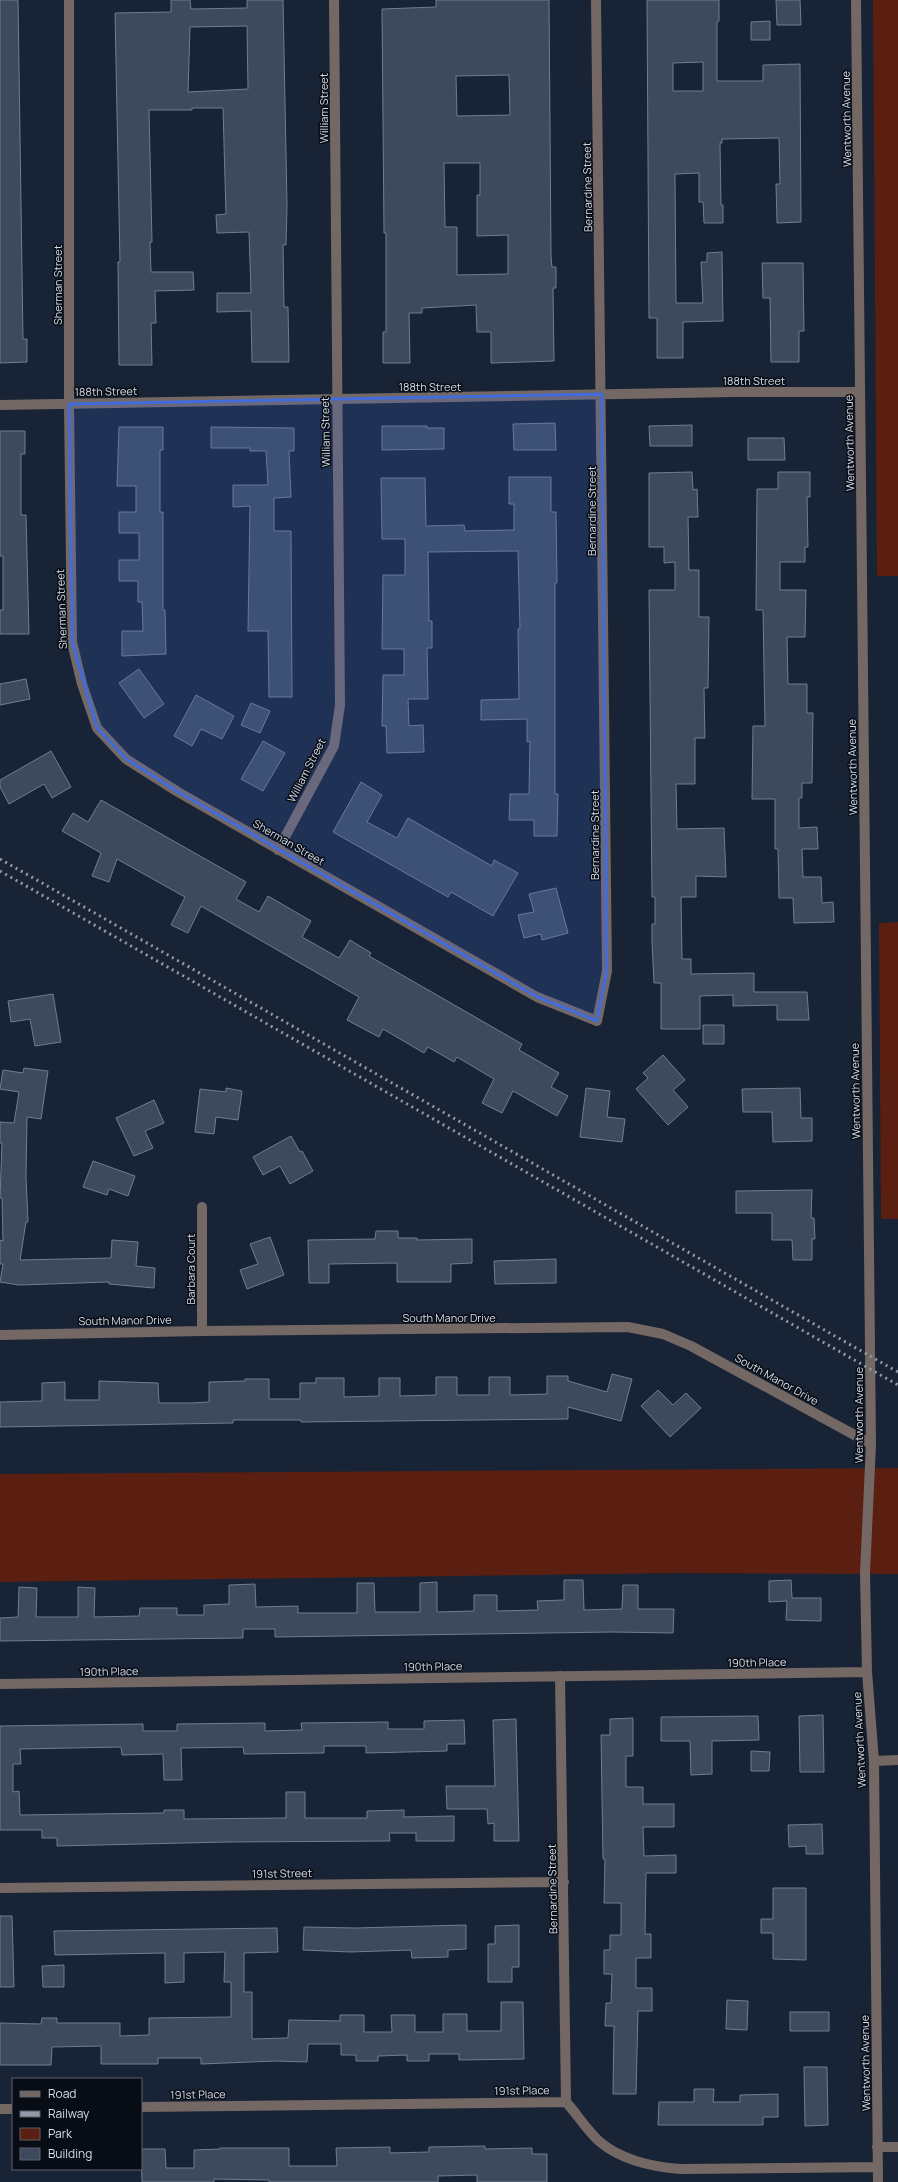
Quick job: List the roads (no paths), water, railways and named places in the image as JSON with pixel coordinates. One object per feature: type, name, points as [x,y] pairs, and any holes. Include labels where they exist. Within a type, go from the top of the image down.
[{"type":"street","name":"Sherman Street","points":[[69,0],[69,404],[72,642],[82,684],[97,728],[126,759],[178,792],[537,997],[597,1021]]},
{"type":"street","name":"William Street","points":[[278,850],[334,746],[340,705],[336,398],[334,0]]},
{"type":"street","name":"Bernardine Street","points":[[596,0],[602,394],[607,971],[597,1021]]},
{"type":"street","name":"Wentworth Avenue","points":[[856,0],[871,1444],[865,1573],[867,1672],[874,1761],[878,2182]]},
{"type":"street","name":"188th Street","points":[[0,405],[336,398],[478,398],[602,394],[860,392]]},
{"type":"street","name":"Barbara Court","points":[[202,1207],[202,1330]]},
{"type":"street","name":"South Manor Drive","points":[[0,1335],[202,1330],[628,1327],[663,1334],[691,1346],[871,1444]]},
{"type":"street","name":"190th Place","points":[[0,1684],[867,1672]]},
{"type":"street","name":"Bernardine Street","points":[[560,1676],[566,2102]]},
{"type":"street","points":[[874,1761],[898,1760]]},
{"type":"street","name":"191st Street","points":[[0,1888],[564,1882]]},
{"type":"street","points":[[566,2102],[599,2142],[616,2152],[655,2168],[878,2167]]},
{"type":"street","name":"191st Place","points":[[142,2107],[566,2102]]},
{"type":"street","points":[[0,2109],[12,2109]]},
{"type":"street","points":[[877,2147],[898,2147]]},
{"type":"railway","points":[[0,859],[898,1372]]},
{"type":"railway","points":[[0,871],[898,1385]]}]
